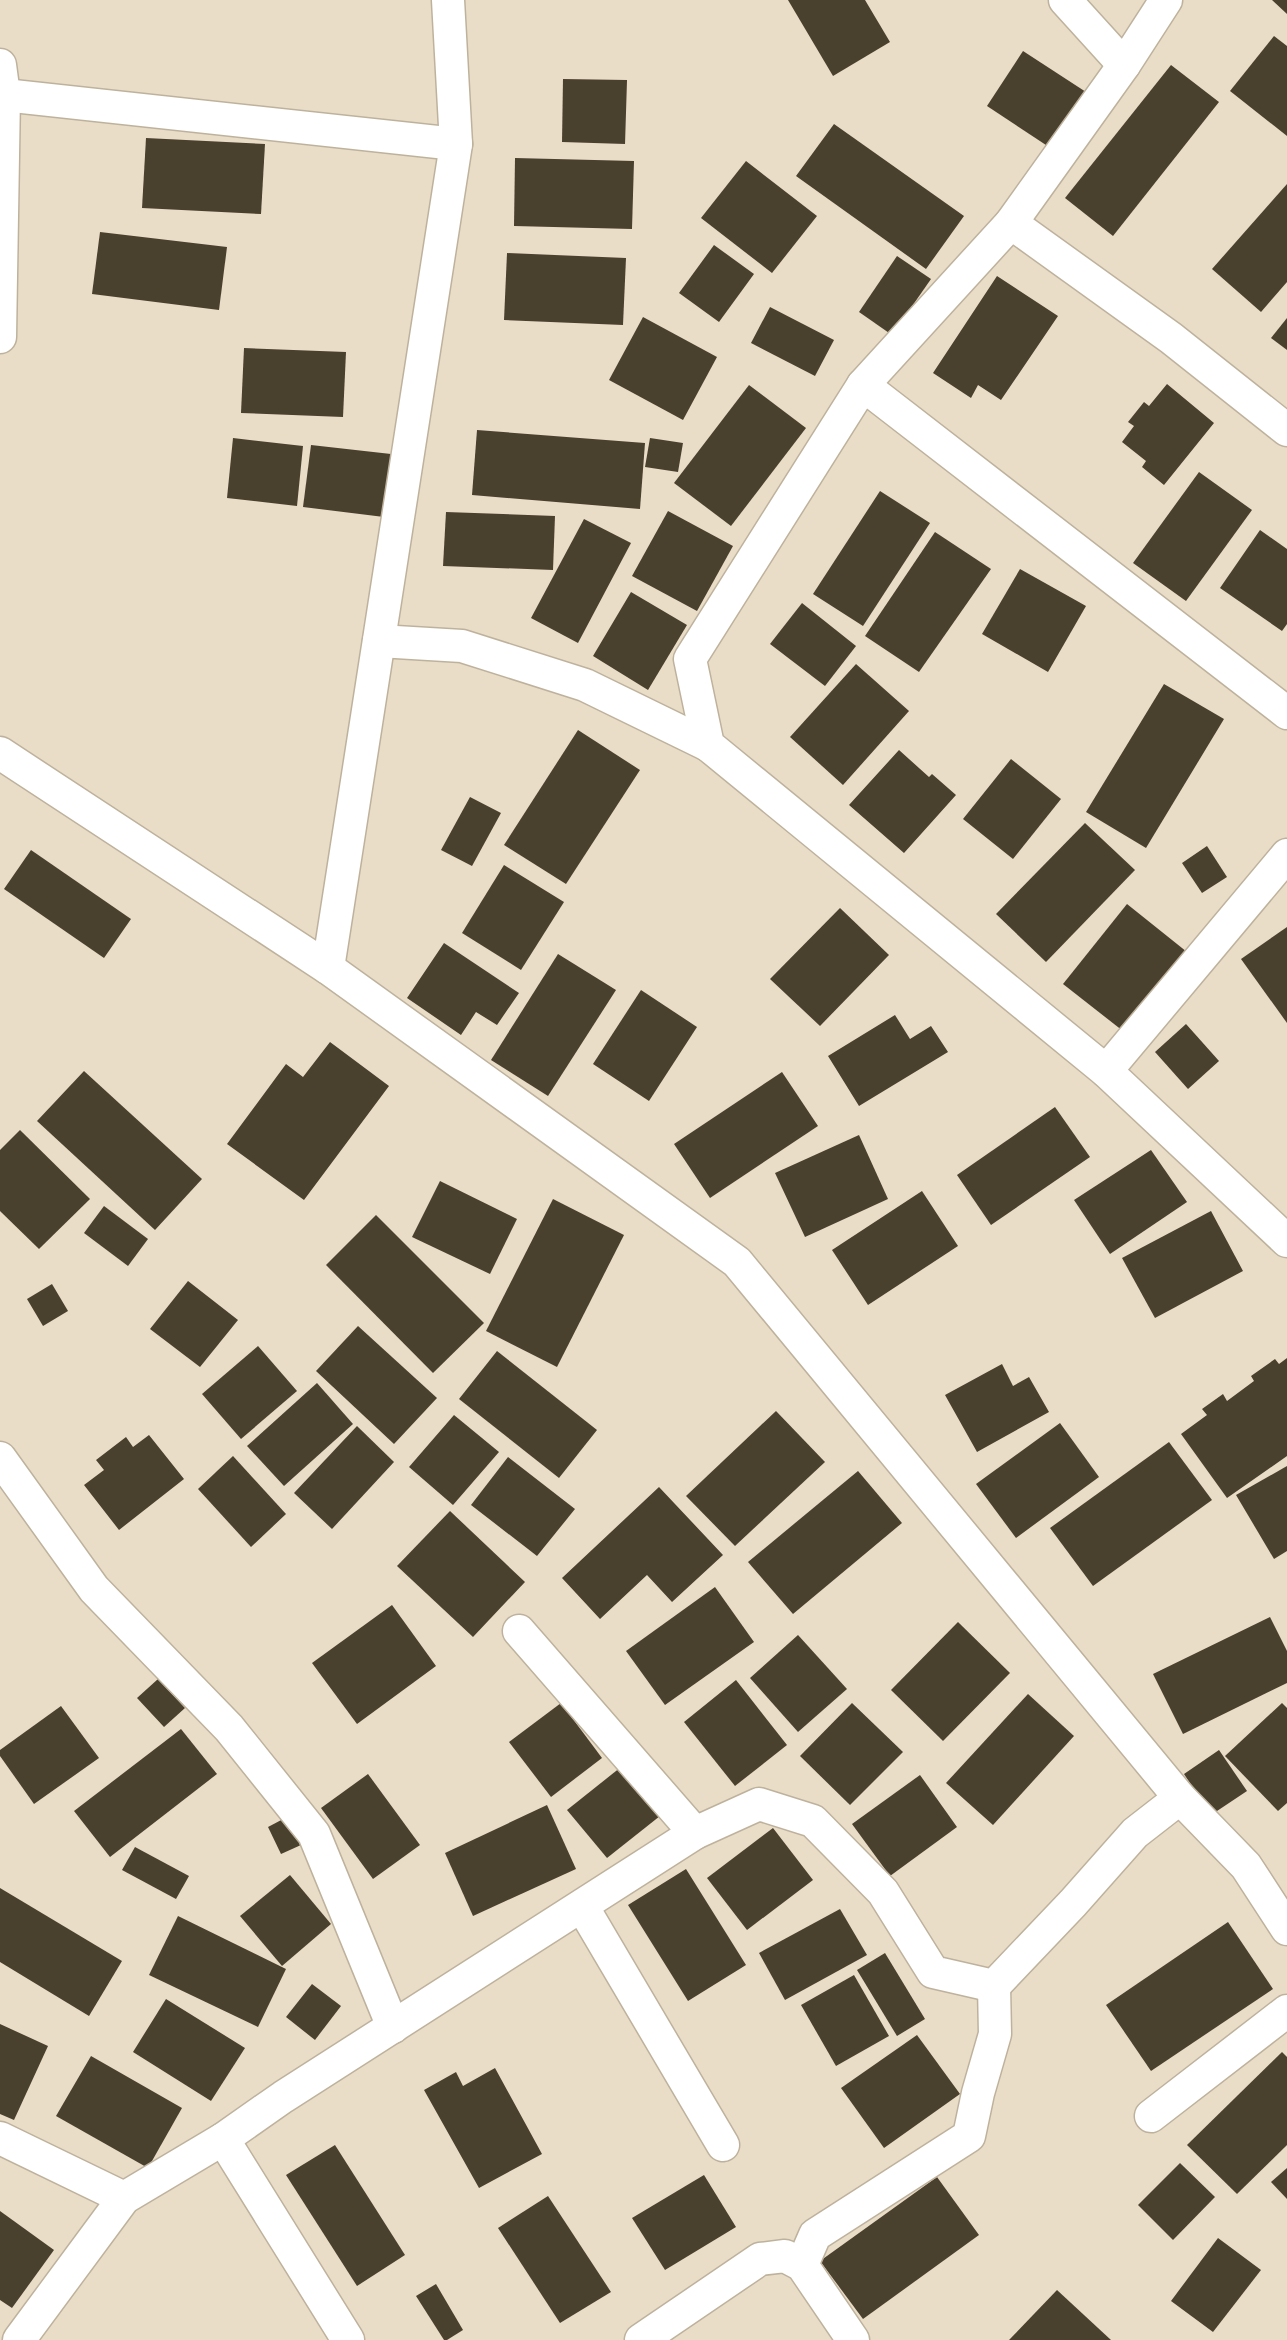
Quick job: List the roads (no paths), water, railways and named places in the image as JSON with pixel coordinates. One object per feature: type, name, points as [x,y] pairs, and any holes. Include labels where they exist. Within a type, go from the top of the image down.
[{"type":"street","points":[[328,968],[456,144],[448,0]]},
{"type":"street","points":[[1065,0],[1124,65]]},
{"type":"street","points":[[708,745],[690,659],[863,385],[1011,223],[1124,65],[1166,0]]},
{"type":"street","points":[[0,337],[2,80],[456,144]]},
{"type":"street","points":[[1011,223],[1171,338],[1287,430]]},
{"type":"street","points":[[863,385],[1287,713]]},
{"type":"street","points":[[379,641],[462,646],[585,685],[708,745],[1106,1071],[1287,1241]]},
{"type":"street","points":[[0,753],[328,968],[737,1262],[1180,1798],[1246,1866],[1287,1929]]},
{"type":"street","points":[[1106,1071],[1287,855]]},
{"type":"street","points":[[0,1458],[94,1589],[229,1728],[314,1834],[393,2027]]},
{"type":"street","points":[[519,1631],[695,1833]]},
{"type":"street","points":[[802,2265],[815,2235],[969,2136],[995,2034],[994,1986],[1135,1833],[1180,1798]]},
{"type":"street","points":[[19,2340],[124,2198],[223,2139],[283,2097],[695,1833],[759,1804],[813,1821],[883,1892],[933,1972],[994,1986]]},
{"type":"street","points":[[582,1906],[723,2145]]},
{"type":"street","points":[[1151,2116],[1287,2011]]},
{"type":"street","points":[[0,2138],[124,2198]]},
{"type":"street","points":[[223,2139],[348,2340]]},
{"type":"street","points":[[641,2340],[760,2259],[785,2256],[802,2265],[853,2340]]}]
